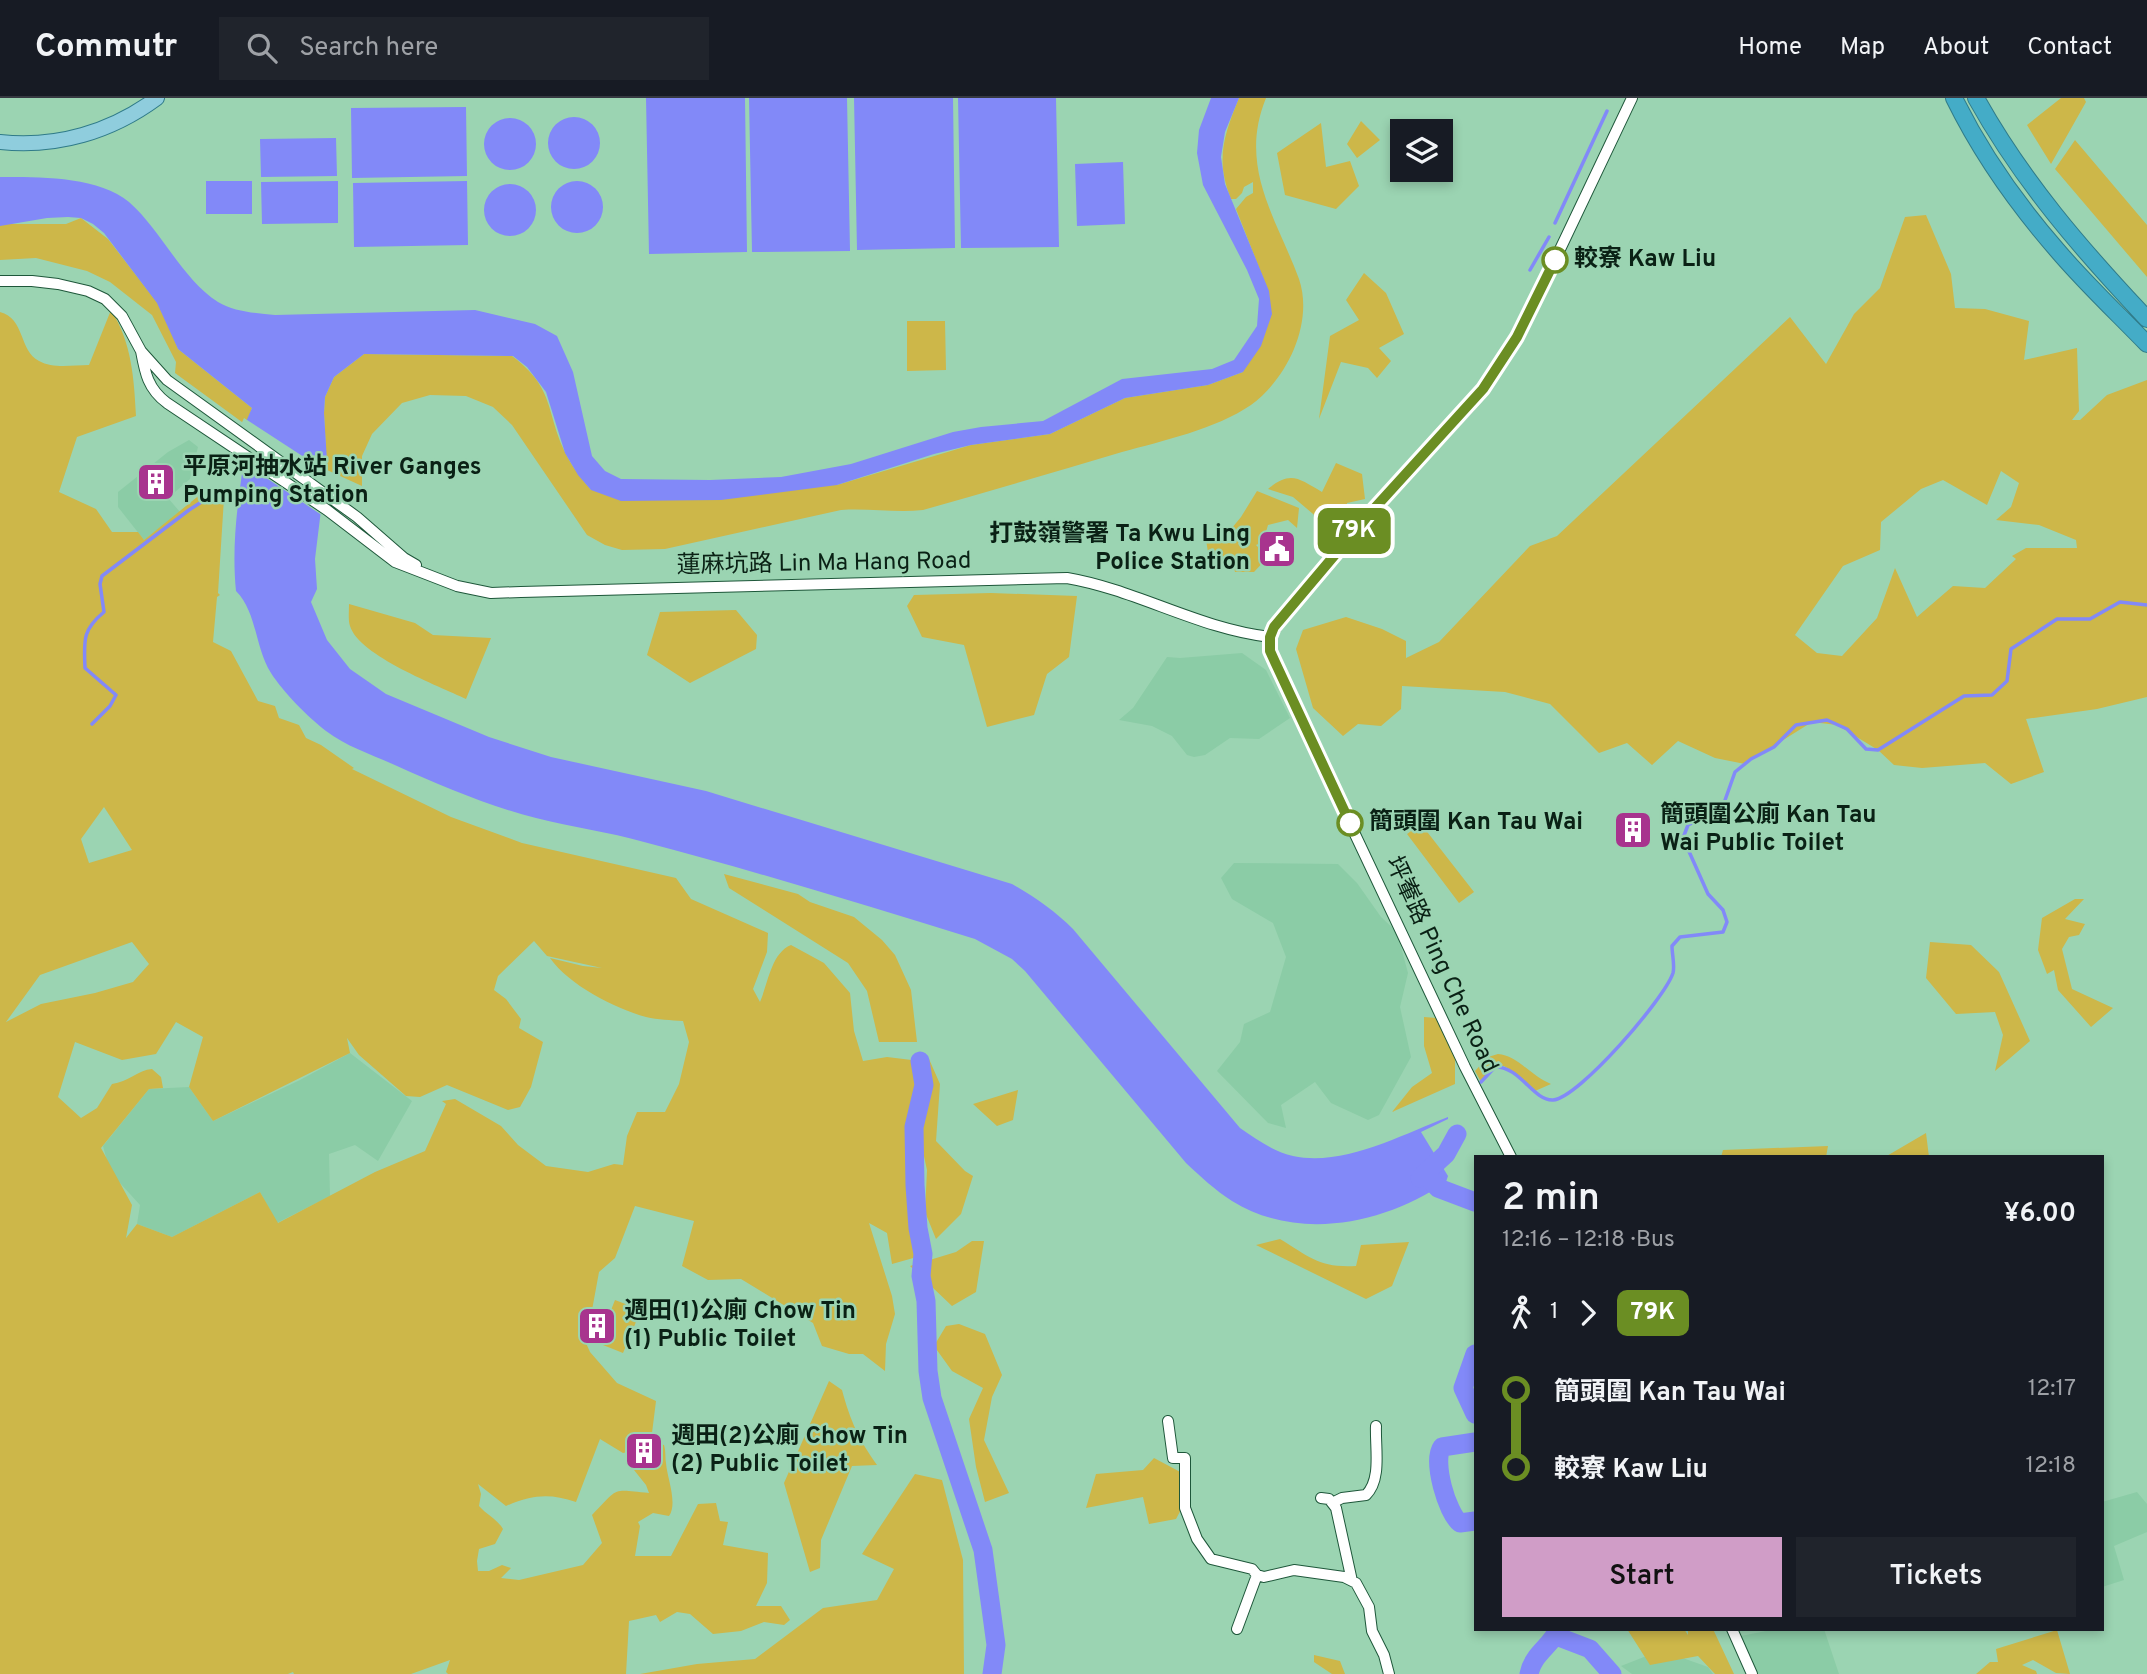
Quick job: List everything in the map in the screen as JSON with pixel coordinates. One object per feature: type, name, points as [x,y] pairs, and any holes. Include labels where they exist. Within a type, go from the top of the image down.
[{"type":"highway","points":[[1954,98],[1992,164],[2037,226],[2077,272],[2147,344]]},
{"type":"highway","points":[[1976,98],[2007,151],[2050,211],[2085,253],[2147,318]]},
{"type":"main road","points":[[0,142],[31,144],[76,138],[117,122],[157,98]]},
{"type":"street","points":[[1270,637],[1283,616],[1353,532],[1470,406],[1498,368],[1525,323],[1632,98]]},
{"type":"street","name":"蓮麻坑路 Lin Ma Hang Road","points":[[0,281],[44,282],[100,295],[119,312],[141,351],[167,380],[330,505],[430,577],[457,586],[492,593],[1067,578],[1096,585],[1232,631],[1270,637]]},
{"type":"street","name":"蓮麻坑路 Lin Ma Hang Road","points":[[141,351],[147,381],[158,397],[330,505]]},
{"type":"street","name":"坪輋路 Ping Che Road","points":[[1270,637],[1270,651],[1275,662],[1465,1067],[1510,1155]]},
{"type":"street","points":[[1168,1422],[1174,1458],[1185,1458],[1185,1508],[1197,1539],[1211,1559],[1252,1569],[1257,1575],[1268,1577],[1294,1570],[1344,1577],[1352,1581],[1365,1596],[1372,1631],[1384,1655],[1389,1674]]},
{"type":"street","points":[[1352,1581],[1336,1508],[1326,1501],[1366,1496],[1372,1489],[1375,1478],[1376,1426]]},
{"type":"street","points":[[1237,1629],[1257,1575]]},
{"type":"street","points":[[1732,1631],[1752,1674]]},
{"type":"shaded area","points":[[1239,98],[1266,98],[1258,123],[1258,169],[1271,213],[1299,279],[1303,314],[1294,349],[1276,381],[1251,405],[1205,428],[923,510],[841,510],[665,549],[622,550],[605,545],[587,535],[512,425],[493,407],[466,396],[430,395],[402,403],[372,434],[362,456],[362,486],[327,470],[325,397],[334,377],[364,354],[512,356],[526,368],[543,390],[566,454],[591,490],[837,485],[971,445],[1050,434],[1125,398],[1208,385],[1243,372],[1269,293],[1236,209],[1253,193],[1253,182],[1244,187],[1236,199],[1231,199],[1223,172],[1223,148]]},
{"type":"shaded area","points":[[2061,98],[2084,98],[2086,102],[2051,164],[2027,125]]},
{"type":"shaded area","points":[[1361,121],[1380,140],[1357,158],[1347,144]]},
{"type":"shaded area","points":[[1321,123],[1326,167],[1350,161],[1359,186],[1336,209],[1285,195],[1277,153]]},
{"type":"shaded area","points":[[2075,140],[2147,225],[2147,277],[2055,169]]},
{"type":"shaded area","points":[[1926,215],[1951,274],[1955,308],[1985,309],[2029,321],[2024,360],[2077,348],[2079,411],[2072,420],[2080,420],[2107,395],[2147,380],[2147,697],[2097,709],[2026,719],[2044,772],[2011,784],[1985,763],[1922,768],[1894,765],[1878,750],[1837,725],[1812,722],[1745,764],[1715,758],[1678,741],[1652,765],[1627,743],[1599,753],[1550,704],[1505,692],[1402,686],[1401,709],[1381,726],[1358,724],[1343,736],[1313,708],[1296,649],[1303,630],[1346,617],[1382,629],[1406,641],[1406,658],[1439,642],[1530,546],[1557,536],[1790,317],[1826,364],[1854,314],[1880,288],[1905,217]],"holes":[[[2001,471],[2019,483],[2011,507],[1996,520],[2039,525],[2076,540],[2077,548],[2026,548],[2012,556],[2016,559],[1985,588],[1953,586],[1917,617],[1895,568],[1877,618],[1842,656],[1817,653],[1795,635],[1843,566],[1880,550],[1881,522],[1921,489],[1943,480],[1987,505]]]},
{"type":"shaded area","points":[[81,218],[108,239],[163,310],[178,349],[252,408],[246,425],[175,373],[176,362],[152,315],[110,282],[87,271],[36,258],[0,260],[0,224],[66,224]]},
{"type":"shaded area","points":[[1364,273],[1386,293],[1404,334],[1379,348],[1391,361],[1377,378],[1368,368],[1341,362],[1319,419],[1330,336],[1359,320],[1346,300]]},
{"type":"shaded area","points":[[111,310],[128,348],[136,416],[77,437],[59,492],[96,509],[112,532],[138,532],[144,540],[207,489],[217,488],[224,498],[220,595],[217,597],[213,642],[231,651],[258,701],[275,706],[279,718],[299,725],[306,738],[321,745],[354,768],[352,769],[451,817],[522,843],[676,878],[691,899],[768,933],[767,952],[753,989],[760,1002],[775,962],[784,949],[791,945],[824,963],[850,993],[854,1031],[863,1061],[887,1057],[920,1061],[924,1085],[914,1127],[917,1223],[931,1253],[892,1264],[887,1233],[869,1223],[895,1314],[886,1344],[885,1371],[863,1354],[849,1354],[822,1346],[813,1323],[741,1279],[708,1280],[682,1266],[694,1221],[635,1206],[615,1258],[599,1272],[586,1343],[590,1352],[617,1383],[656,1401],[651,1441],[664,1445],[672,1497],[669,1516],[653,1513],[638,1522],[640,1526],[635,1556],[671,1556],[698,1504],[716,1503],[720,1521],[728,1522],[723,1545],[768,1553],[767,1583],[756,1606],[781,1606],[790,1620],[784,1625],[764,1622],[741,1631],[713,1634],[690,1614],[677,1612],[660,1622],[656,1615],[629,1621],[626,1674],[448,1674],[446,1672],[450,1660],[411,1674],[0,1674],[0,312],[14,321],[28,350],[39,361],[57,366],[89,365]],"holes":[[[104,807],[132,850],[89,863],[81,839]],[[534,941],[547,956],[602,968],[550,958],[580,986],[620,1008],[646,1017],[683,1021],[689,1042],[679,1084],[665,1112],[637,1112],[627,1136],[623,1165],[614,1164],[588,1172],[546,1166],[518,1145],[501,1126],[455,1099],[442,1101],[446,1104],[425,1151],[375,1172],[278,1223],[260,1192],[172,1237],[137,1224],[126,1238],[132,1205],[101,1148],[149,1089],[163,1088],[161,1077],[152,1069],[112,1084],[97,1108],[81,1118],[58,1097],[75,1042],[122,1060],[156,1054],[176,1022],[203,1037],[189,1087],[213,1121],[350,1053],[347,1038],[359,1055],[406,1096],[420,1097],[447,1085],[508,1110],[520,1107],[531,1087],[543,1042],[519,1028],[521,1019],[506,999],[494,990],[498,976]],[[132,942],[149,964],[133,982],[41,1004],[6,1022],[40,975]],[[600,1439],[623,1453],[632,1451],[633,1442],[650,1443],[635,1456],[637,1463],[634,1470],[649,1493],[616,1492],[592,1515],[602,1543],[583,1565],[519,1580],[501,1578],[511,1568],[502,1565],[489,1571],[478,1571],[479,1549],[495,1544],[503,1529],[479,1506],[481,1494],[478,1484],[506,1506],[524,1499],[541,1497],[557,1497],[576,1502]]]},
{"type":"shaded area","points":[[907,321],[945,321],[946,370],[907,371]]},
{"type":"shaded area","points":[[189,440],[198,447],[190,479],[168,498],[180,512],[144,540],[118,507],[118,492],[168,452]]},
{"type":"shaded area","points":[[1336,463],[1362,474],[1365,499],[1347,503],[1345,527],[1319,519],[1293,497],[1268,489],[1283,480],[1295,478],[1322,492]]},
{"type":"shaded area","points":[[1257,491],[1299,508],[1297,528],[1288,520],[1268,525],[1263,542],[1256,545],[1268,557],[1254,572],[1235,572],[1232,559],[1209,558],[1206,540],[1222,540]]},
{"type":"shaded area","points":[[991,593],[1077,596],[1069,657],[1047,674],[1034,715],[987,727],[964,645],[922,637],[907,606],[914,595]]},
{"type":"shaded area","points":[[349,604],[415,623],[433,635],[491,638],[466,699],[401,669],[368,648],[356,637],[350,626]]},
{"type":"shaded area","points":[[736,610],[757,635],[756,649],[690,683],[647,655],[660,612]]},
{"type":"shaded area","points":[[1242,653],[1266,670],[1290,718],[1259,739],[1230,738],[1205,755],[1194,757],[1187,755],[1172,736],[1152,726],[1119,720],[1133,708],[1167,657]]},
{"type":"shaded area","points":[[1421,824],[1474,892],[1459,903],[1407,834]]},
{"type":"shaded area","points":[[1234,863],[1338,864],[1357,883],[1381,917],[1397,932],[1408,973],[1400,1007],[1411,1057],[1379,1115],[1368,1120],[1331,1103],[1315,1082],[1281,1105],[1286,1128],[1268,1123],[1217,1071],[1240,1042],[1244,1024],[1270,1012],[1286,957],[1273,923],[1232,899],[1221,878]]},
{"type":"shaded area","points":[[724,874],[798,894],[810,902],[854,917],[882,940],[895,955],[911,990],[917,1042],[879,1042],[867,991],[848,963],[729,888]]},
{"type":"shaded area","points":[[2075,899],[2084,899],[2065,919],[2085,924],[2079,935],[2069,937],[2062,949],[2072,989],[2113,1008],[2091,1027],[2058,990],[2054,970],[2047,974],[2038,950],[2042,918]]},
{"type":"shaded area","points":[[1930,942],[1971,945],[1999,972],[2030,1041],[1995,1071],[2003,1035],[1995,1012],[1956,1014],[1926,978]]},
{"type":"shaded area","points":[[1424,1017],[1437,1018],[1455,1054],[1455,1084],[1392,1112],[1412,1087],[1432,1073],[1424,1046]]},
{"type":"shaded area","points":[[350,1053],[412,1101],[378,1161],[355,1145],[329,1154],[330,1196],[277,1223],[260,1192],[172,1237],[137,1224],[140,1205],[110,1172],[103,1146],[149,1089],[189,1087],[213,1121]]},
{"type":"shaded area","points":[[1498,1054],[1512,1058],[1551,1084],[1535,1091],[1504,1066],[1495,1067],[1481,1082],[1475,1071],[1488,1057]]},
{"type":"shaded area","points":[[929,1059],[940,1084],[936,1141],[973,1176],[961,1214],[936,1239],[925,1212],[927,1170],[920,1138]]},
{"type":"shaded area","points":[[1018,1090],[1013,1120],[997,1126],[973,1104]]},
{"type":"shaded area","points":[[1926,1133],[1929,1155],[1888,1155]]},
{"type":"shaded area","points":[[1828,1146],[1826,1155],[1722,1155],[1723,1150]]},
{"type":"shaded area","points":[[1280,1239],[1315,1260],[1343,1266],[1356,1266],[1361,1245],[1409,1242],[1392,1286],[1366,1299],[1256,1245]]},
{"type":"shaded area","points":[[972,1241],[984,1241],[976,1292],[952,1306],[910,1266],[956,1252]]},
{"type":"shaded area","points":[[615,1300],[641,1310],[623,1353],[598,1343]]},
{"type":"shaded area","points":[[959,1324],[985,1334],[1002,1375],[992,1397],[984,1440],[1009,1493],[985,1502],[976,1467],[969,1419],[983,1388],[952,1371],[934,1346],[946,1326]]},
{"type":"shaded area","points":[[829,1381],[842,1390],[856,1429],[877,1465],[852,1466],[821,1540],[820,1568],[810,1572],[784,1483]]},
{"type":"shaded area","points":[[1154,1458],[1184,1474],[1191,1491],[1176,1519],[1149,1524],[1143,1497],[1086,1508],[1096,1474],[1143,1470]]},
{"type":"shaded area","points":[[915,1474],[942,1480],[963,1560],[964,1674],[640,1674],[697,1664],[755,1659],[823,1608],[877,1600],[894,1569],[862,1554]]},
{"type":"shaded area","points":[[2137,1492],[2147,1504],[2147,1532],[2114,1546],[2124,1580],[2104,1586],[2104,1501]]},
{"type":"shaded area","points":[[1628,1631],[1685,1631],[1688,1635],[1688,1631],[1714,1631],[1734,1674],[1715,1674],[1698,1656],[1650,1665]]},
{"type":"shaded area","points":[[1766,1631],[1825,1631],[1839,1674],[1758,1674],[1741,1636]]},
{"type":"shaded area","points":[[2057,1631],[2070,1674],[2056,1673],[2033,1660],[2022,1665],[2037,1674],[1976,1674],[1990,1662],[1998,1662],[1996,1649]]},
{"type":"shaded area","points":[[1314,1655],[1340,1661],[1345,1674],[1332,1674],[1314,1662]]},
{"type":"shaded area","points":[[1649,1655],[1677,1656],[1708,1667],[1713,1674],[1632,1674],[1621,1666]]},
{"type":"water","points":[[646,98],[745,98],[747,252],[649,254]]},
{"type":"water","points":[[749,98],[847,98],[850,251],[752,252]]},
{"type":"water","points":[[854,98],[953,98],[955,248],[857,250]]},
{"type":"water","points":[[958,98],[1056,98],[1059,247],[961,248]]},
{"type":"water","points":[[1211,98],[1239,98],[1225,132],[1221,157],[1225,184],[1269,291],[1272,314],[1261,346],[1243,372],[1208,385],[1125,398],[1050,434],[971,445],[837,485],[721,500],[621,501],[591,490],[578,475],[565,453],[546,392],[527,367],[513,356],[364,354],[334,377],[325,397],[327,461],[315,559],[317,589],[311,602],[327,640],[350,669],[386,694],[489,737],[551,757],[706,791],[1012,884],[1059,916],[1073,929],[1240,1128],[1265,1145],[1293,1156],[1332,1157],[1372,1147],[1448,1117],[1421,1132],[1448,1176],[1446,1182],[1422,1197],[1396,1208],[1341,1223],[1285,1221],[1258,1214],[1220,1192],[1186,1163],[1025,971],[1012,959],[975,939],[686,853],[500,808],[360,750],[326,731],[296,704],[271,673],[248,609],[236,591],[235,535],[247,442],[241,433],[252,408],[178,349],[157,303],[104,233],[93,224],[81,218],[68,217],[0,226],[0,177],[49,178],[85,183],[116,193],[129,202],[141,213],[193,281],[218,302],[231,308],[275,315],[475,310],[535,324],[557,336],[573,372],[592,456],[605,471],[621,479],[710,480],[781,477],[851,464],[953,432],[1043,421],[1122,379],[1212,369],[1234,360],[1257,326],[1259,299],[1203,185],[1197,153],[1199,130]]},
{"type":"water","points":[[466,107],[467,176],[352,178],[351,108]]},
{"type":"water","points":[[574,117],[593,124],[600,143],[593,162],[574,169],[555,162],[548,143],[555,124]]},
{"type":"water","points":[[510,118],[529,125],[536,144],[529,163],[510,170],[491,163],[484,144],[491,125]]},
{"type":"water","points":[[336,138],[337,176],[261,177],[260,139]]},
{"type":"water","points":[[1123,162],[1125,224],[1077,226],[1075,164]]},
{"type":"water","points":[[206,181],[252,181],[252,214],[206,214]]},
{"type":"water","points":[[338,181],[338,223],[262,224],[261,182]]},
{"type":"water","points":[[467,181],[468,245],[354,247],[353,183]]},
{"type":"water","points":[[577,181],[596,188],[603,207],[596,226],[577,233],[558,226],[551,207],[558,188]]},
{"type":"water","points":[[510,184],[529,191],[536,210],[529,229],[510,236],[491,229],[484,210],[491,191]]},
{"type":"pier","points":[[244,418],[330,474],[323,516],[241,461],[243,443],[237,433]]},
{"type":"waterway","points":[[1555,223],[1607,111]]},
{"type":"waterway","points":[[1530,270],[1549,237]]},
{"type":"waterway","points":[[92,724],[110,706],[116,695],[85,668],[84,650],[88,631],[104,612],[100,584],[102,576],[189,510],[203,501],[218,498]]},
{"type":"waterway","points":[[1481,1082],[1495,1067],[1504,1068],[1546,1099],[1553,1100],[1565,1095],[1600,1066],[1655,1003],[1673,973],[1672,946],[1680,937],[1723,932],[1727,922],[1723,910],[1708,894],[1683,838],[1688,825],[1724,803],[1735,772],[1751,759],[1774,747],[1796,725],[1827,720],[1847,729],[1866,749],[1878,750],[1964,696],[1992,695],[2007,681],[2011,649],[2057,619],[2090,619],[2120,602],[2147,605]]},
{"type":"waterway","points":[[920,1061],[924,1085],[914,1127],[915,1185],[923,1254],[921,1276],[926,1301],[928,1371],[932,1398],[983,1550],[996,1645],[992,1674]]},
{"type":"waterway","points":[[1420,1178],[1446,1154],[1457,1134]]},
{"type":"waterway","points":[[1426,1175],[1438,1188],[1474,1202]]},
{"type":"waterway","points":[[1474,1357],[1463,1388],[1474,1412]]},
{"type":"waterway","points":[[1474,1442],[1442,1447],[1439,1454],[1442,1486],[1450,1509],[1460,1523],[1474,1521]]},
{"type":"waterway","points":[[1529,1674],[1534,1660],[1557,1631]]},
{"type":"waterway","points":[[1556,1636],[1590,1649],[1612,1674]]},
{"type":"bus line","name":"79K","points":[[1350,823],[1270,651],[1270,637],[1274,627],[1353,532],[1483,389],[1517,337],[1555,260]]},
{"type":"place","name":"較寮 Kaw Liu","points":[[1555,260]]},
{"type":"place","name":"平原河抽水站 River Ganges Pumping Station","points":[[156,482]]},
{"type":"place","name":"打鼓嶺警署 Ta Kwu Ling Police Station","points":[[1277,549]]},
{"type":"place","name":"簡頭圍 Kan Tau Wai","points":[[1350,823]]},
{"type":"place","name":"簡頭圍公廁 Kan Tau Wai Public Toilet","points":[[1633,830]]},
{"type":"place","name":"週田(1)公廁 Chow Tin (1) Public Toilet","points":[[597,1326]]},
{"type":"place","name":"週田(2)公廁 Chow Tin (2) Public Toilet","points":[[644,1451]]}]
